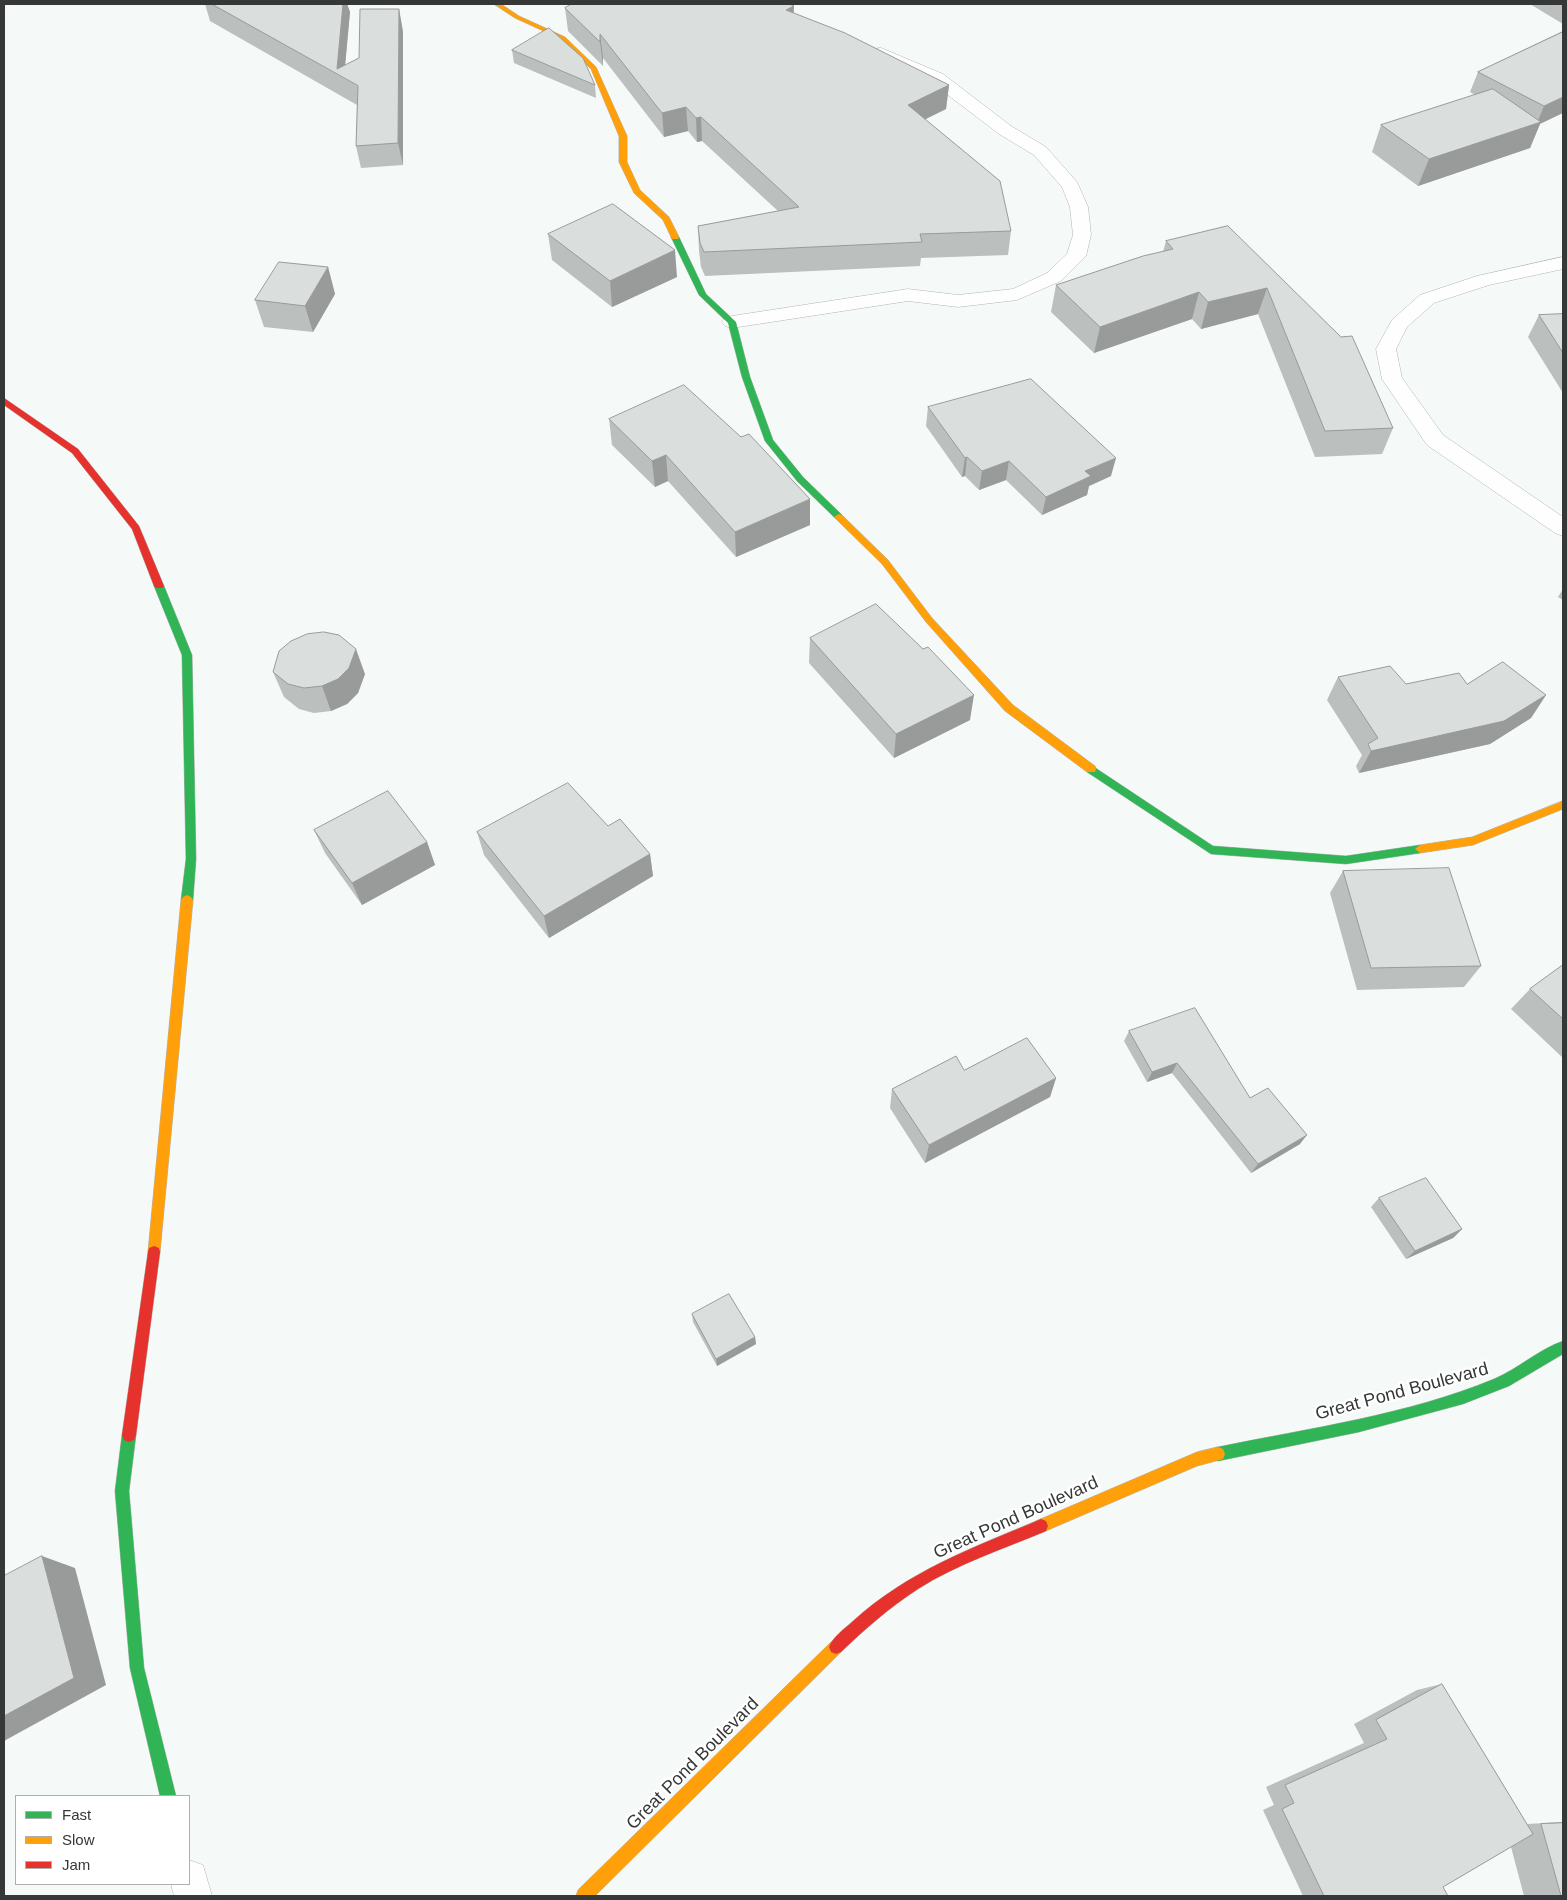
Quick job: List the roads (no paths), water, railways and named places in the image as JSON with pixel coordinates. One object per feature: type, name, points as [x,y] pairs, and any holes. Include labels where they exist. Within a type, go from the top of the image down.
[{"type":"street","points":[[497,4],[517,17],[563,38],[594,68],[623,136],[623,162],[637,191],[666,219],[703,296],[732,322],[746,377],[770,441],[800,479],[885,562],[929,620],[1009,708],[1104,779],[1211,850],[1346,860],[1473,841],[1563,805]]},
{"type":"street","points":[[732,322],[908,295],[958,301],[1017,294],[1054,277],[1076,256],[1082,236],[1079,207],[1071,186],[1040,151],[1005,130],[937,78],[863,46]]},
{"type":"street","points":[[1563,263],[1484,280],[1427,299],[1399,324],[1386,349],[1392,379],[1435,440],[1563,528]]},
{"type":"street","points":[[4,401],[75,451],[136,528],[187,655],[191,859],[155,1244],[122,1491],[136,1668],[168,1795]]},
{"type":"street","name":"Great Pond Boulevard","points":[[584,1896],[854,1629],[875,1610],[907,1588],[942,1568],[1197,1459],[1369,1422],[1447,1401],[1498,1384],[1563,1347]]},
{"type":"street","points":[[190,1883],[193,1896]]}]
